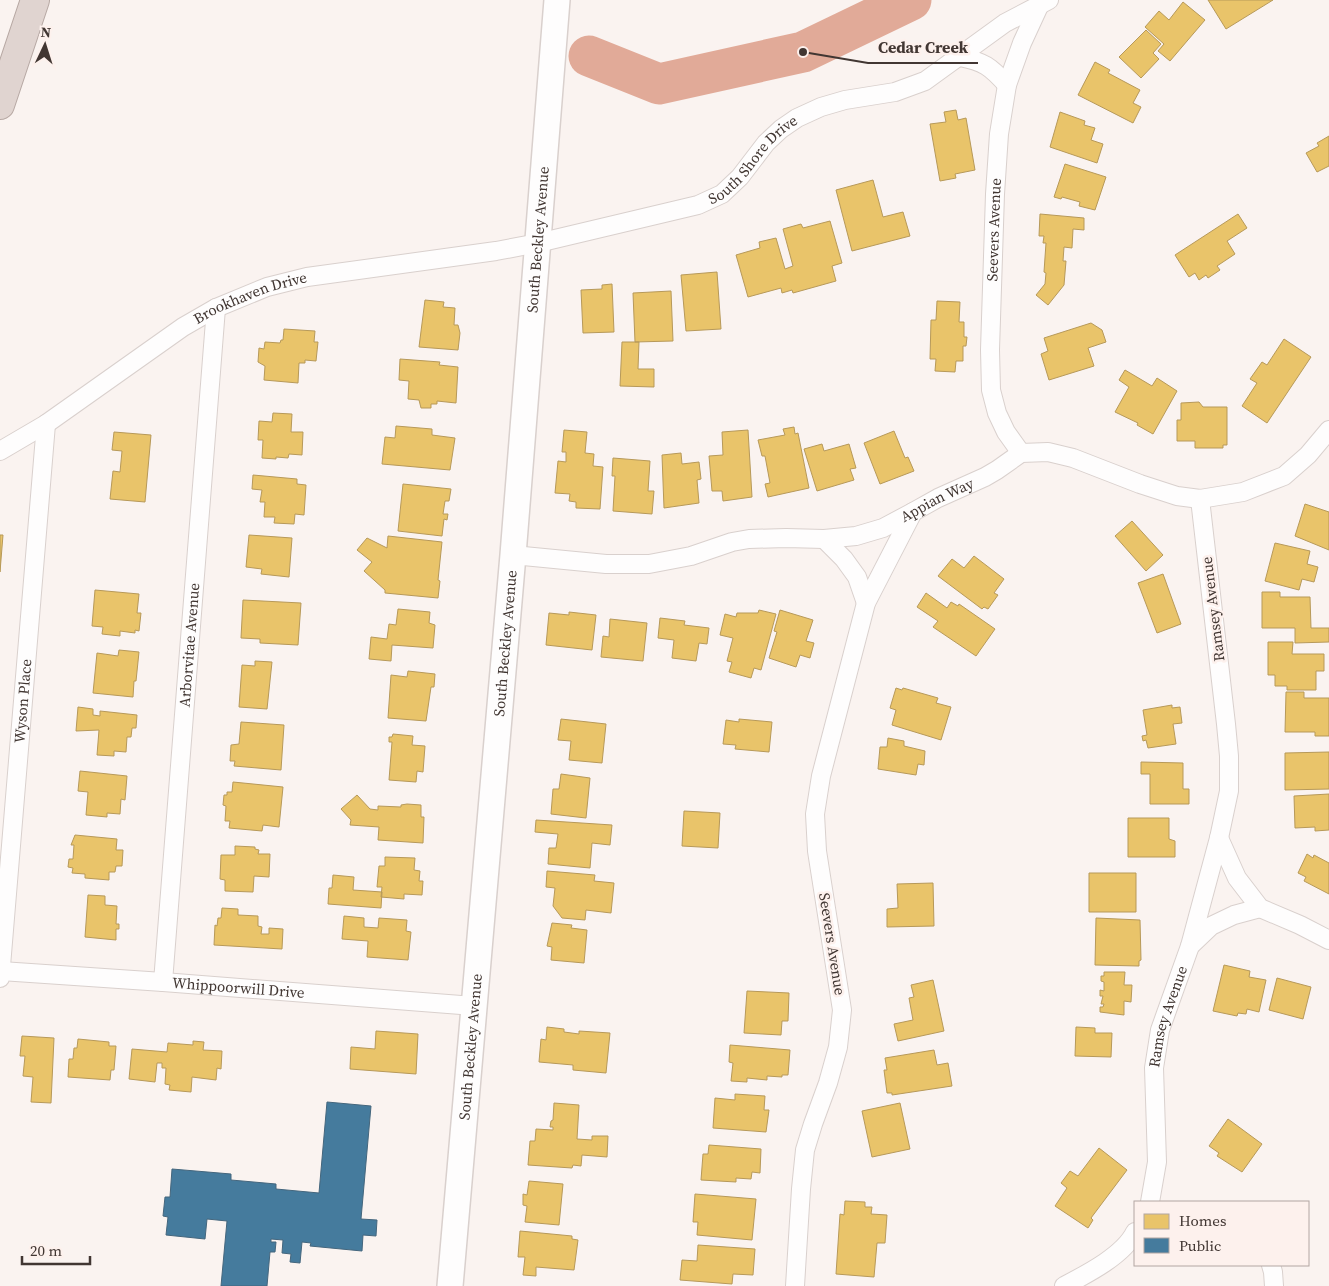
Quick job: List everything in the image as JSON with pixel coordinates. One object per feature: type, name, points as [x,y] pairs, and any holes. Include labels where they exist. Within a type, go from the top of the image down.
[{"type":"highway","points":[[0,105],[35,0]]},
{"type":"street","name":"South Beckley Avenue","points":[[450,1286],[513,555],[557,0]]},
{"type":"street","name":"South Shore Drive","points":[[538,243],[698,205],[722,194],[740,177],[766,143],[797,118],[845,100],[895,92],[925,82],[1005,23],[1045,2]]},
{"type":"street","name":"Seevers Avenue","points":[[1021,453],[1006,432],[998,413],[992,390],[990,350],[995,194],[999,134],[1007,84],[1022,43],[1045,2]]},
{"type":"street","points":[[960,57],[979,61],[995,71],[1007,84]]},
{"type":"street","name":"Brookhaven Drive","points":[[0,451],[46,424],[183,327],[216,308],[267,287],[307,277],[496,251],[538,243]]},
{"type":"street","name":"Arborvitae Avenue","points":[[163,982],[216,308]]},
{"type":"street","name":"Wyson Place","points":[[0,978],[46,424]]},
{"type":"street","points":[[1021,453],[1048,452],[1073,458],[1177,496],[1200,499],[1243,492],[1284,476],[1308,455],[1329,430]]},
{"type":"street","name":"Appian Way","points":[[513,555],[606,564],[649,564],[691,556],[732,542],[749,539],[824,539],[856,536],[883,528],[938,498],[991,473],[1021,453]]},
{"type":"street","name":"Ramsey Avenue","points":[[1150,1201],[1158,1162],[1154,1068],[1160,1030],[1190,946],[1219,838],[1229,791],[1229,756],[1200,499]]},
{"type":"street","name":"Seevers Avenue","points":[[795,1286],[800,1189],[806,1150],[838,1047],[842,1010],[818,852],[815,814],[821,776],[866,603],[913,512]]},
{"type":"street","points":[[824,539],[844,559],[857,577],[866,603]]},
{"type":"street","points":[[1219,838],[1236,878],[1260,908],[1329,940]]},
{"type":"street","points":[[1190,946],[1211,926],[1234,915],[1260,908]]},
{"type":"street","name":"Whippoorwill Drive","points":[[1,971],[474,1006]]},
{"type":"street","points":[[1064,1286],[1100,1267],[1131,1241],[1134,1234]]},
{"type":"street","points":[[1271,1266],[1274,1286]]},
{"type":"building: Homes","points":[[1208,0],[1273,0],[1226,29]]},
{"type":"building: Homes","points":[[1183,2],[1205,20],[1170,61],[1158,51],[1164,44],[1145,27],[1159,11],[1169,20]]},
{"type":"building: Homes","points":[[1146,30],[1161,44],[1153,53],[1159,59],[1141,78],[1119,57]]},
{"type":"building: Homes","points":[[1095,62],[1110,70],[1108,73],[1140,90],[1133,103],[1141,107],[1133,123],[1078,95]]},
{"type":"building: Homes","points":[[956,110],[958,120],[966,118],[975,170],[955,174],[956,178],[940,181],[930,124],[946,122],[944,112]]},
{"type":"building: Homes","points":[[1060,112],[1085,121],[1084,125],[1095,128],[1091,140],[1103,144],[1097,163],[1050,147]]},
{"type":"building: Homes","points":[[1329,136],[1329,166],[1317,172],[1306,153],[1319,146],[1317,143]]},
{"type":"building: Homes","points":[[1065,164],[1106,177],[1095,210],[1079,206],[1080,202],[1062,197],[1061,199],[1054,197]]},
{"type":"building: Homes","points":[[873,180],[883,217],[903,212],[910,236],[852,251],[836,190]]},
{"type":"building: Homes","points":[[1040,214],[1084,218],[1084,230],[1073,229],[1072,248],[1064,247],[1063,261],[1066,261],[1064,285],[1048,305],[1036,295],[1045,284],[1046,273],[1044,272],[1046,243],[1043,243],[1044,236],[1039,236]]},
{"type":"building: Homes","points":[[1238,214],[1247,228],[1227,241],[1235,254],[1217,266],[1220,270],[1208,278],[1206,275],[1199,280],[1195,273],[1189,277],[1175,255]]},
{"type":"building: Homes","points":[[830,221],[842,263],[832,266],[836,281],[793,293],[792,290],[782,293],[781,288],[748,297],[736,255],[760,248],[759,242],[776,238],[785,269],[793,266],[783,229],[801,224],[803,228]]},
{"type":"building: Homes","points":[[717,272],[721,329],[686,331],[681,275]]},
{"type":"building: Homes","points":[[612,284],[614,332],[583,333],[581,290],[602,289],[602,285]]},
{"type":"building: Homes","points":[[671,291],[673,341],[635,342],[633,293]]},
{"type":"building: Homes","points":[[425,300],[444,302],[443,307],[455,308],[454,325],[458,325],[460,333],[458,350],[419,347]]},
{"type":"building: Homes","points":[[937,301],[960,302],[959,322],[964,322],[964,337],[967,337],[966,346],[963,346],[963,361],[956,361],[955,372],[935,371],[936,359],[930,359],[931,320],[936,320]]},
{"type":"building: Homes","points":[[1091,323],[1102,330],[1106,342],[1088,348],[1094,366],[1049,380],[1041,354],[1048,351],[1044,338]]},
{"type":"building: Homes","points":[[284,329],[315,331],[314,342],[318,342],[316,361],[305,360],[305,363],[299,363],[298,383],[264,380],[265,366],[258,362],[259,348],[264,349],[265,342],[280,343],[283,340]]},
{"type":"building: Homes","points":[[1284,339],[1311,357],[1267,423],[1242,406],[1257,383],[1250,379],[1262,362],[1267,365]]},
{"type":"building: Homes","points":[[622,342],[639,342],[638,369],[654,369],[654,387],[620,386]]},
{"type":"building: Homes","points":[[400,359],[440,362],[439,365],[458,367],[456,403],[437,401],[437,404],[431,404],[431,408],[421,408],[419,400],[408,399],[409,381],[399,380]]},
{"type":"building: Homes","points":[[1125,370],[1152,386],[1157,378],[1177,391],[1153,434],[1137,425],[1138,423],[1115,412],[1129,387],[1119,380]]},
{"type":"building: Homes","points":[[1199,402],[1203,407],[1227,407],[1227,445],[1223,445],[1223,448],[1195,448],[1195,441],[1177,441],[1177,420],[1181,420],[1181,403]]},
{"type":"building: Homes","points":[[273,413],[292,414],[291,432],[303,432],[302,455],[289,454],[288,458],[276,457],[276,459],[262,458],[263,440],[258,440],[259,421],[272,422]]},
{"type":"building: Homes","points":[[396,426],[432,429],[432,435],[455,438],[450,470],[382,464],[385,437],[395,438]]},
{"type":"building: Homes","points":[[794,427],[795,434],[798,433],[809,488],[768,497],[765,484],[770,483],[765,456],[762,456],[758,440],[785,435],[783,429]]},
{"type":"building: Homes","points":[[564,430],[587,432],[585,453],[594,454],[593,466],[603,467],[600,509],[576,508],[576,502],[569,501],[570,494],[555,493],[558,461],[566,462],[566,452],[562,452]]},
{"type":"building: Homes","points":[[748,430],[752,497],[723,501],[722,491],[712,491],[709,456],[723,455],[722,432]]},
{"type":"building: Homes","points":[[894,431],[905,458],[908,457],[914,471],[880,484],[864,443]]},
{"type":"building: Homes","points":[[114,432],[151,435],[145,502],[110,499],[113,471],[120,472],[122,451],[112,450]]},
{"type":"building: Homes","points":[[822,444],[824,451],[849,444],[856,468],[850,469],[854,480],[817,491],[804,449]]},
{"type":"building: Homes","points":[[681,453],[682,464],[699,462],[701,479],[697,480],[699,503],[664,508],[662,455]]},
{"type":"building: Homes","points":[[613,458],[650,461],[648,491],[654,491],[652,514],[613,511],[615,476],[612,476]]},
{"type":"building: Homes","points":[[253,475],[297,479],[297,484],[306,485],[304,515],[295,514],[294,524],[274,523],[275,517],[264,517],[265,502],[260,502],[262,490],[252,489]]},
{"type":"building: Homes","points":[[403,484],[451,489],[449,501],[445,501],[443,514],[448,514],[447,520],[444,519],[442,536],[398,531]]},
{"type":"building: Homes","points":[[1305,504],[1329,512],[1329,550],[1295,536]]},
{"type":"building: Homes","points":[[1132,521],[1163,555],[1146,571],[1115,536]]},
{"type":"building: Homes","points":[[0,535],[3,535],[0,572]]},
{"type":"building: Homes","points":[[249,535],[292,538],[289,577],[261,574],[262,569],[246,567]]},
{"type":"building: Homes","points":[[388,536],[442,542],[438,598],[385,593],[385,590],[364,571],[372,562],[357,550],[367,538],[387,548]]},
{"type":"building: Homes","points":[[1275,543],[1310,551],[1307,564],[1318,567],[1314,582],[1302,579],[1299,590],[1265,581]]},
{"type":"building: Homes","points":[[974,556],[1004,579],[994,593],[998,595],[988,609],[984,607],[982,609],[938,576],[952,559],[964,568]]},
{"type":"building: Homes","points":[[1163,574],[1181,624],[1157,633],[1138,583]]},
{"type":"building: Homes","points":[[95,590],[139,594],[137,613],[141,613],[139,631],[135,630],[135,633],[120,631],[120,636],[102,634],[103,627],[92,626]]},
{"type":"building: Homes","points":[[1262,592],[1280,592],[1280,597],[1310,597],[1311,628],[1329,628],[1329,642],[1295,643],[1295,628],[1262,628]]},
{"type":"building: Homes","points":[[926,593],[947,608],[951,602],[958,606],[959,604],[995,629],[976,656],[933,627],[938,621],[917,607]]},
{"type":"building: Homes","points":[[243,600],[301,603],[298,645],[260,643],[260,639],[241,638]]},
{"type":"building: Homes","points":[[398,609],[430,612],[429,623],[435,625],[433,648],[392,645],[391,661],[369,659],[371,637],[387,639],[389,624],[396,625]]},
{"type":"building: Homes","points":[[759,610],[776,614],[761,670],[754,668],[751,678],[729,672],[732,662],[727,661],[733,638],[720,635],[725,614],[736,617],[737,613],[758,613]]},
{"type":"building: Homes","points":[[780,610],[813,620],[806,641],[814,643],[810,658],[800,655],[796,667],[769,658],[777,632],[774,631]]},
{"type":"building: Homes","points":[[569,612],[596,615],[592,650],[546,645],[549,613],[569,615]]},
{"type":"building: Homes","points":[[660,618],[685,621],[684,625],[709,628],[707,644],[699,643],[696,661],[672,658],[674,640],[658,638]]},
{"type":"building: Homes","points":[[610,619],[647,623],[643,661],[601,657],[603,636],[609,637]]},
{"type":"building: Homes","points":[[1268,642],[1293,642],[1292,654],[1324,654],[1324,671],[1316,671],[1316,690],[1287,690],[1287,686],[1275,686],[1275,675],[1268,675]]},
{"type":"building: Homes","points":[[119,650],[139,652],[133,697],[93,693],[97,653],[118,656]]},
{"type":"building: Homes","points":[[255,661],[272,662],[267,709],[239,707],[242,665],[255,666]]},
{"type":"building: Homes","points":[[408,671],[435,674],[426,721],[388,718],[391,675],[407,677]]},
{"type":"building: Homes","points":[[896,688],[902,690],[903,688],[938,698],[936,703],[951,707],[941,740],[892,725],[896,710],[890,708]]},
{"type":"building: Homes","points":[[1286,692],[1304,692],[1304,698],[1329,698],[1329,736],[1315,736],[1315,732],[1285,732]]},
{"type":"building: Homes","points":[[1172,705],[1172,708],[1180,707],[1182,723],[1173,724],[1176,744],[1148,748],[1146,740],[1143,741],[1142,736],[1147,735],[1143,710]]},
{"type":"building: Homes","points":[[78,707],[93,709],[93,715],[100,716],[100,711],[137,715],[136,728],[132,728],[131,737],[127,737],[126,752],[114,751],[114,756],[97,755],[99,730],[76,731]]},
{"type":"building: Homes","points":[[561,719],[606,724],[602,763],[569,760],[571,741],[558,740]]},
{"type":"building: Homes","points":[[739,719],[772,722],[769,752],[735,749],[736,745],[723,744],[726,720],[739,722]]},
{"type":"building: Homes","points":[[241,722],[284,725],[281,770],[234,766],[235,761],[230,761],[231,745],[239,744]]},
{"type":"building: Homes","points":[[393,734],[413,736],[412,745],[425,746],[423,772],[417,771],[416,782],[389,780],[392,742],[389,742],[389,737],[392,737]]},
{"type":"building: Homes","points":[[888,738],[904,741],[904,746],[925,751],[924,765],[918,764],[916,775],[878,769],[880,747],[887,747]]},
{"type":"building: Homes","points":[[1329,752],[1329,789],[1285,790],[1285,753]]},
{"type":"building: Homes","points":[[1141,762],[1183,763],[1183,789],[1189,789],[1189,804],[1150,804],[1150,774],[1141,774]]},
{"type":"building: Homes","points":[[80,771],[127,776],[125,800],[121,799],[120,814],[107,813],[107,817],[86,815],[88,792],[78,791]]},
{"type":"building: Homes","points":[[561,774],[590,778],[586,818],[551,814],[553,789],[559,789]]},
{"type":"building: Homes","points":[[233,782],[283,787],[279,827],[263,825],[262,831],[229,828],[230,821],[225,821],[226,806],[223,805],[224,795],[227,795],[227,792],[232,792]]},
{"type":"building: Homes","points":[[1329,794],[1329,830],[1315,831],[1315,827],[1295,828],[1294,796]]},
{"type":"building: Homes","points":[[357,795],[370,809],[378,810],[378,806],[401,807],[401,805],[407,804],[421,805],[421,817],[424,817],[423,843],[378,840],[379,827],[350,825],[351,820],[341,809]]},
{"type":"building: Homes","points":[[684,811],[720,813],[718,848],[682,846]]},
{"type":"building: Homes","points":[[1128,818],[1169,818],[1169,839],[1175,841],[1175,857],[1128,857]]},
{"type":"building: Homes","points":[[536,820],[612,825],[610,845],[592,843],[590,868],[548,864],[549,848],[556,848],[558,834],[535,832]]},
{"type":"building: Homes","points":[[75,835],[117,839],[116,850],[123,850],[122,866],[116,866],[115,872],[109,872],[109,880],[85,878],[85,874],[72,873],[73,868],[68,867],[69,859],[73,859],[74,845],[71,845]]},
{"type":"building: Homes","points":[[235,846],[255,847],[255,849],[259,850],[258,854],[270,854],[269,877],[254,876],[253,892],[225,891],[225,880],[220,879],[221,855],[235,855]]},
{"type":"building: Homes","points":[[1307,854],[1313,858],[1314,855],[1329,863],[1329,894],[1304,881],[1306,877],[1298,873]]},
{"type":"building: Homes","points":[[385,857],[415,858],[414,870],[420,871],[419,881],[423,881],[422,895],[404,894],[404,899],[381,897],[382,887],[377,887],[379,866],[385,866]]},
{"type":"building: Homes","points":[[547,871],[595,875],[594,881],[614,883],[611,913],[586,910],[585,920],[562,918],[553,906],[555,888],[546,887]]},
{"type":"building: Homes","points":[[1089,873],[1136,873],[1136,912],[1089,912]]},
{"type":"building: Homes","points":[[333,875],[354,877],[353,890],[382,892],[381,908],[328,904],[329,888],[332,888]]},
{"type":"building: Homes","points":[[933,883],[934,926],[887,927],[887,909],[898,908],[897,884]]},
{"type":"building: Homes","points":[[88,895],[105,896],[105,905],[117,906],[116,924],[119,924],[119,929],[116,929],[116,940],[85,937]]},
{"type":"building: Homes","points":[[222,908],[238,909],[238,915],[258,916],[258,926],[262,927],[261,934],[269,934],[269,928],[283,929],[282,949],[214,945],[215,925],[217,926],[218,918],[221,918]]},
{"type":"building: Homes","points":[[344,916],[364,918],[364,927],[378,928],[379,918],[407,920],[406,931],[411,932],[408,960],[367,957],[368,941],[342,939]]},
{"type":"building: Homes","points":[[1096,918],[1140,920],[1141,960],[1139,961],[1139,966],[1095,965]]},
{"type":"building: Homes","points":[[552,923],[572,925],[571,928],[587,930],[584,963],[551,960],[552,947],[547,946]]},
{"type":"building: Homes","points":[[1224,965],[1250,971],[1249,977],[1266,980],[1259,1012],[1247,1009],[1246,1014],[1238,1013],[1237,1016],[1213,1011]]},
{"type":"building: Homes","points":[[1104,972],[1125,972],[1124,985],[1132,985],[1131,1002],[1124,1001],[1124,1015],[1100,1012],[1100,1007],[1103,1007],[1104,1004],[1101,1004],[1103,996],[1100,996],[1100,990],[1104,991],[1104,982],[1101,981],[1101,976],[1104,976]]},
{"type":"building: Homes","points":[[1277,978],[1311,987],[1303,1019],[1269,1010]]},
{"type":"building: Homes","points":[[933,980],[944,1031],[898,1041],[894,1024],[913,1020],[909,998],[914,997],[911,985]]},
{"type":"building: Homes","points":[[747,991],[789,993],[788,1021],[782,1021],[781,1035],[744,1033]]},
{"type":"building: Homes","points":[[547,1027],[564,1029],[564,1032],[579,1034],[579,1031],[610,1033],[606,1073],[573,1070],[573,1065],[539,1062],[541,1039],[546,1040]]},
{"type":"building: Homes","points":[[1076,1027],[1095,1028],[1095,1033],[1112,1033],[1111,1057],[1075,1056]]},
{"type":"building: Homes","points":[[376,1031],[418,1034],[416,1074],[350,1069],[351,1047],[375,1049]]},
{"type":"building: Homes","points":[[22,1036],[54,1038],[51,1103],[31,1102],[33,1077],[23,1076],[25,1056],[20,1056]]},
{"type":"building: Homes","points":[[78,1039],[109,1042],[109,1046],[116,1046],[114,1070],[111,1070],[110,1080],[68,1077],[69,1059],[73,1059],[74,1048],[77,1048]]},
{"type":"building: Homes","points":[[193,1041],[204,1042],[203,1050],[222,1051],[221,1069],[217,1068],[216,1080],[192,1077],[191,1092],[169,1090],[170,1085],[165,1084],[166,1068],[162,1068],[162,1063],[157,1063],[155,1082],[129,1079],[132,1049],[167,1052],[168,1043],[193,1045]]},
{"type":"building: Homes","points":[[730,1045],[790,1050],[788,1075],[782,1075],[782,1077],[767,1076],[767,1080],[747,1078],[747,1082],[731,1081],[733,1063],[729,1062]]},
{"type":"building: Homes","points":[[934,1050],[937,1065],[948,1063],[952,1086],[892,1095],[892,1093],[887,1093],[884,1070],[887,1070],[885,1058]]},
{"type":"building: Homes","points":[[735,1094],[765,1096],[764,1110],[769,1110],[766,1132],[713,1128],[715,1098],[735,1100]]},
{"type":"building: Homes","points":[[554,1103],[579,1105],[577,1139],[592,1140],[592,1136],[608,1136],[607,1157],[582,1155],[581,1166],[573,1165],[572,1168],[528,1165],[530,1141],[535,1141],[536,1129],[553,1130],[553,1127],[550,1127],[553,1120]]},
{"type":"building: Homes","points":[[900,1103],[910,1149],[872,1157],[862,1111]]},
{"type":"building: Homes","points":[[1228,1119],[1262,1144],[1242,1172],[1217,1156],[1219,1153],[1209,1146]]},
{"type":"building: Homes","points":[[709,1145],[761,1149],[760,1173],[752,1172],[751,1179],[736,1178],[736,1182],[701,1180],[703,1154],[708,1154]]},
{"type":"building: Homes","points":[[1099,1148],[1127,1170],[1091,1218],[1093,1220],[1088,1228],[1055,1206],[1067,1188],[1061,1183],[1070,1171],[1078,1176]]},
{"type":"building: Homes","points":[[529,1181],[563,1184],[559,1225],[525,1222],[527,1206],[523,1205],[523,1194],[527,1195]]},
{"type":"building: Homes","points":[[695,1194],[756,1199],[752,1240],[697,1235],[698,1222],[693,1222]]},
{"type":"building: Homes","points":[[845,1201],[865,1202],[865,1207],[872,1207],[871,1214],[887,1215],[885,1243],[877,1243],[874,1277],[836,1274],[840,1214],[844,1215]]},
{"type":"building: Homes","points":[[520,1231],[572,1236],[572,1239],[578,1240],[574,1270],[536,1267],[536,1276],[523,1275],[525,1257],[518,1257]]},
{"type":"building: Homes","points":[[698,1245],[755,1249],[753,1275],[733,1274],[732,1284],[680,1280],[682,1260],[697,1261]]},
{"type":"building: Public","points":[[327,1102],[371,1106],[361,1219],[377,1220],[376,1236],[363,1235],[362,1251],[310,1246],[311,1243],[302,1242],[300,1263],[290,1262],[291,1254],[282,1253],[283,1240],[271,1239],[271,1242],[276,1242],[275,1252],[270,1252],[267,1286],[221,1286],[227,1221],[207,1219],[205,1239],[166,1235],[168,1217],[163,1216],[165,1197],[170,1197],[172,1169],[231,1174],[231,1180],[276,1184],[276,1189],[319,1193]]},
{"type":"waterway","points":[[589,56],[659,84],[803,52],[911,0]]},
{"type":"place","name":"Cedar Creek","points":[[803,52]]}]
